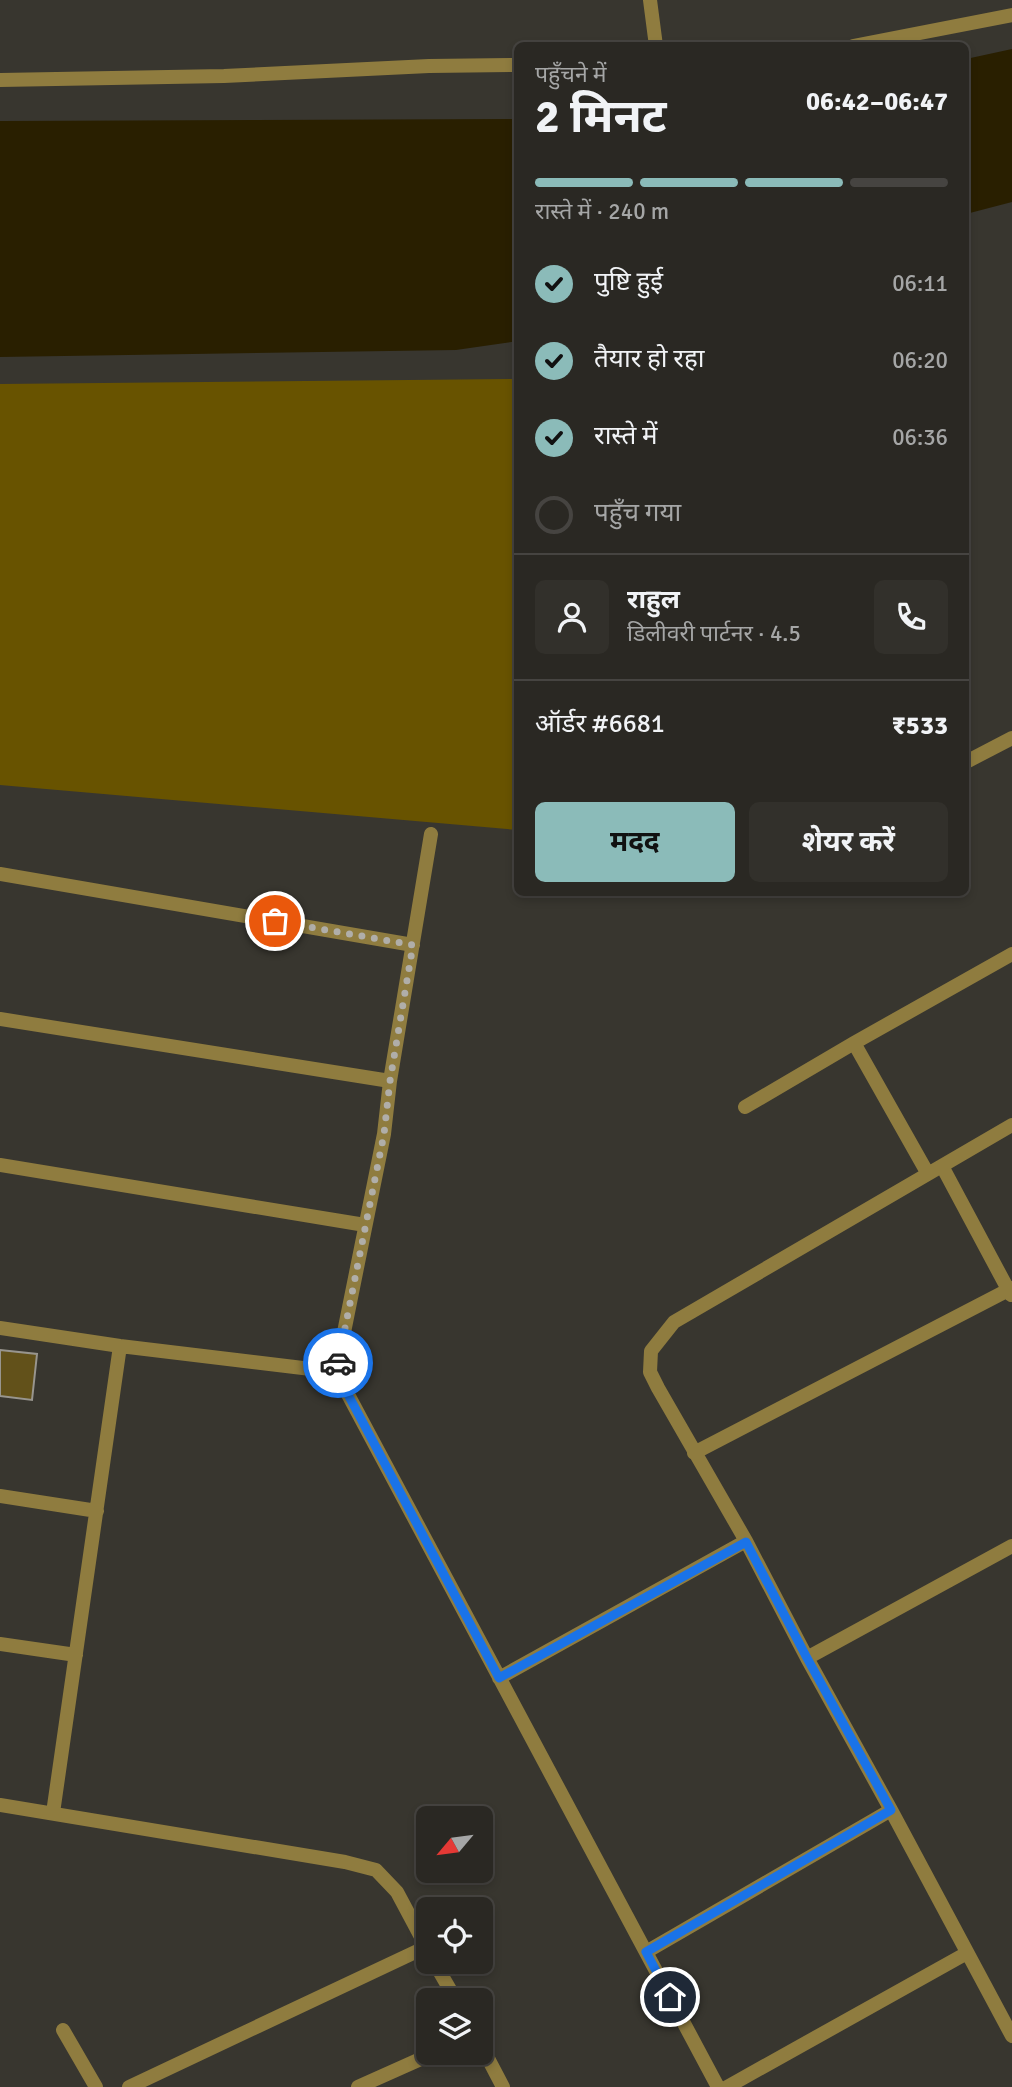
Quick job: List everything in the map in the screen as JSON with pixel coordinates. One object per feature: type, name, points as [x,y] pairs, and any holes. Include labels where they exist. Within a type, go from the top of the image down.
[{"type":"street","points":[[650,0],[655,42]]},
{"type":"street","points":[[874,42],[1012,15]]},
{"type":"street","points":[[0,80],[224,76],[429,66],[514,65]]},
{"type":"street","points":[[969,760],[1012,738]]},
{"type":"street","points":[[430,834],[390,1081],[384,1134],[336,1372],[718,2087]]},
{"type":"street","points":[[0,874],[413,945]]},
{"type":"street","points":[[745,1107],[1012,954]]},
{"type":"street","points":[[0,1019],[390,1081]]},
{"type":"street","points":[[854,1043],[928,1174]]},
{"type":"street","points":[[1012,1125],[674,1322],[651,1351],[650,1372],[746,1542],[1012,2036]]},
{"type":"street","points":[[0,1165],[365,1225]]},
{"type":"street","points":[[694,1452],[1011,1291],[942,1166]]},
{"type":"street","points":[[0,1328],[120,1346],[336,1372]]},
{"type":"street","points":[[53,1813],[120,1346]]},
{"type":"street","points":[[0,1496],[97,1511]]},
{"type":"street","points":[[499,1678],[746,1542]]},
{"type":"street","points":[[807,1658],[1012,1546]]},
{"type":"street","points":[[0,1644],[76,1655]]},
{"type":"street","points":[[0,1805],[345,1862],[376,1870],[397,1892],[416,1929]]},
{"type":"street","points":[[646,1952],[891,1810]]},
{"type":"street","points":[[727,2087],[967,1953]]},
{"type":"street","points":[[129,2087],[416,1955]]},
{"type":"street","points":[[63,2030],[96,2087]]},
{"type":"street","points":[[359,2087],[416,2061]]},
{"type":"street","points":[[491,2065],[503,2087]]},
{"type":"shaded area","points":[[1012,49],[1012,202],[969,213],[969,58]]},
{"type":"shaded area","points":[[514,119],[514,342],[456,350],[0,357],[0,121]]},
{"type":"shaded area","points":[[514,379],[514,830],[0,785],[0,384]]},
{"type":"building","points":[[0,1350],[37,1354],[32,1400],[0,1396]]},
{"type":"way so far","points":[[275,921],[413,945],[390,1081],[384,1134],[338,1363]]},
{"type":"route","points":[[338,1363],[336,1372],[499,1678],[746,1542],[891,1810],[646,1952],[670,1997]]}]
